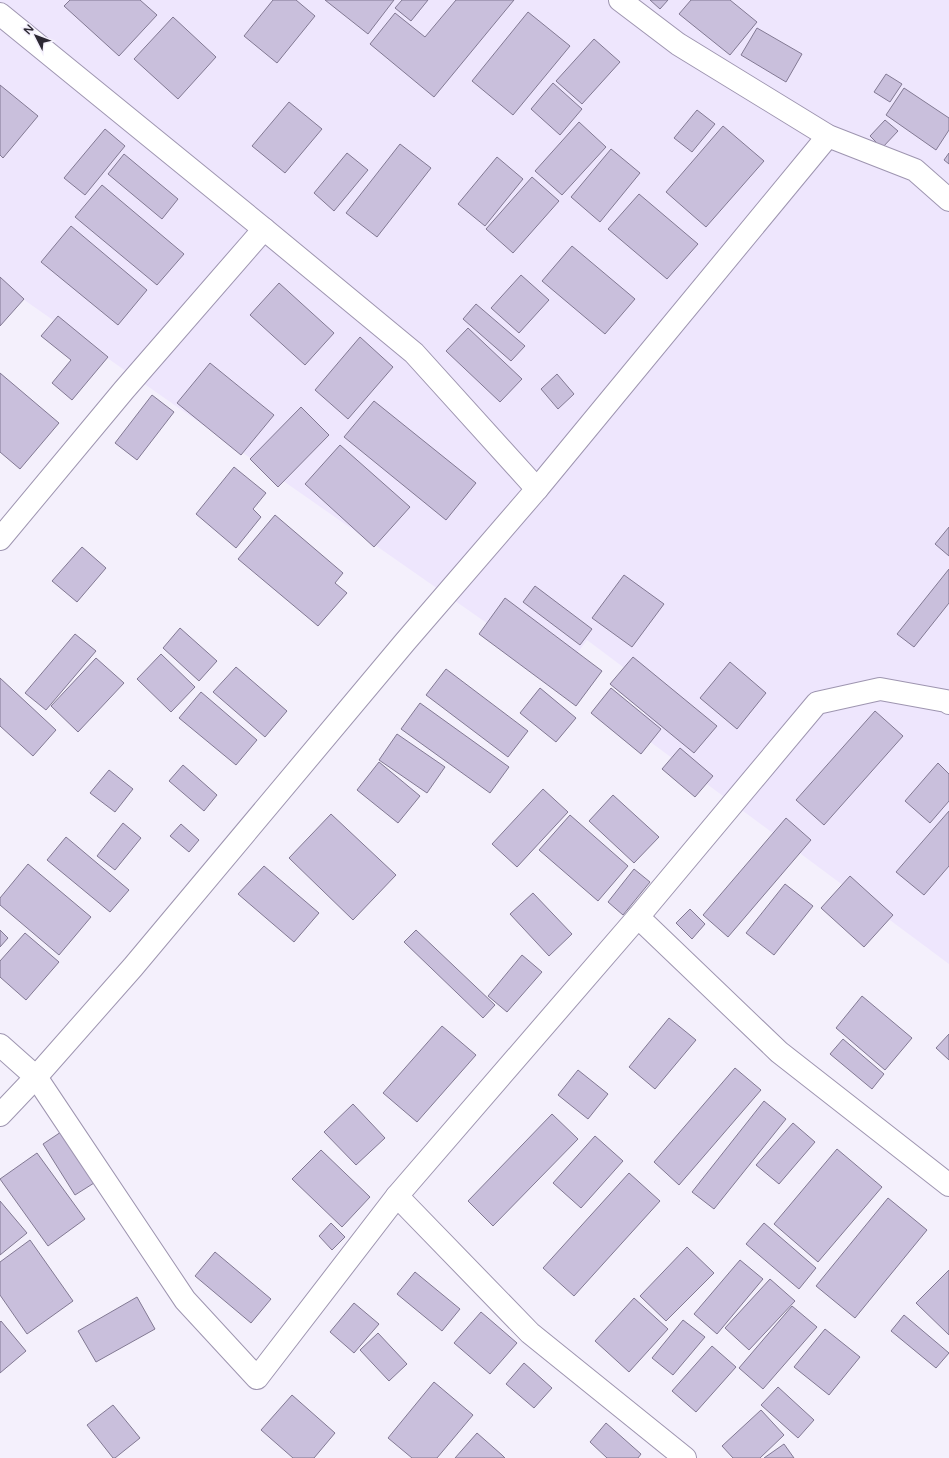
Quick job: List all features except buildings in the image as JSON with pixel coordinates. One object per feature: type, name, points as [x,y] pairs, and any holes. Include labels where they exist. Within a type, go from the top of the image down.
[{"type":"street","points":[[620,0],[678,44],[828,136],[915,170],[949,200]]},
{"type":"street","points":[[0,14],[414,353],[537,488]]},
{"type":"street","points":[[0,1115],[36,1077],[138,961],[405,642],[537,488],[828,136]]},
{"type":"street","points":[[0,539],[124,390],[264,229]]},
{"type":"street","points":[[0,1045],[36,1077],[185,1300],[257,1378],[397,1196],[638,917],[817,702],[880,690],[946,701],[949,703]]},
{"type":"street","points":[[638,917],[779,1052],[949,1185]]},
{"type":"street","points":[[397,1196],[530,1333],[685,1458]]},
{"type":"shaded area","points":[[0,0],[949,0],[949,964],[633,729],[659,694],[587,640],[561,675],[0,283]]}]
